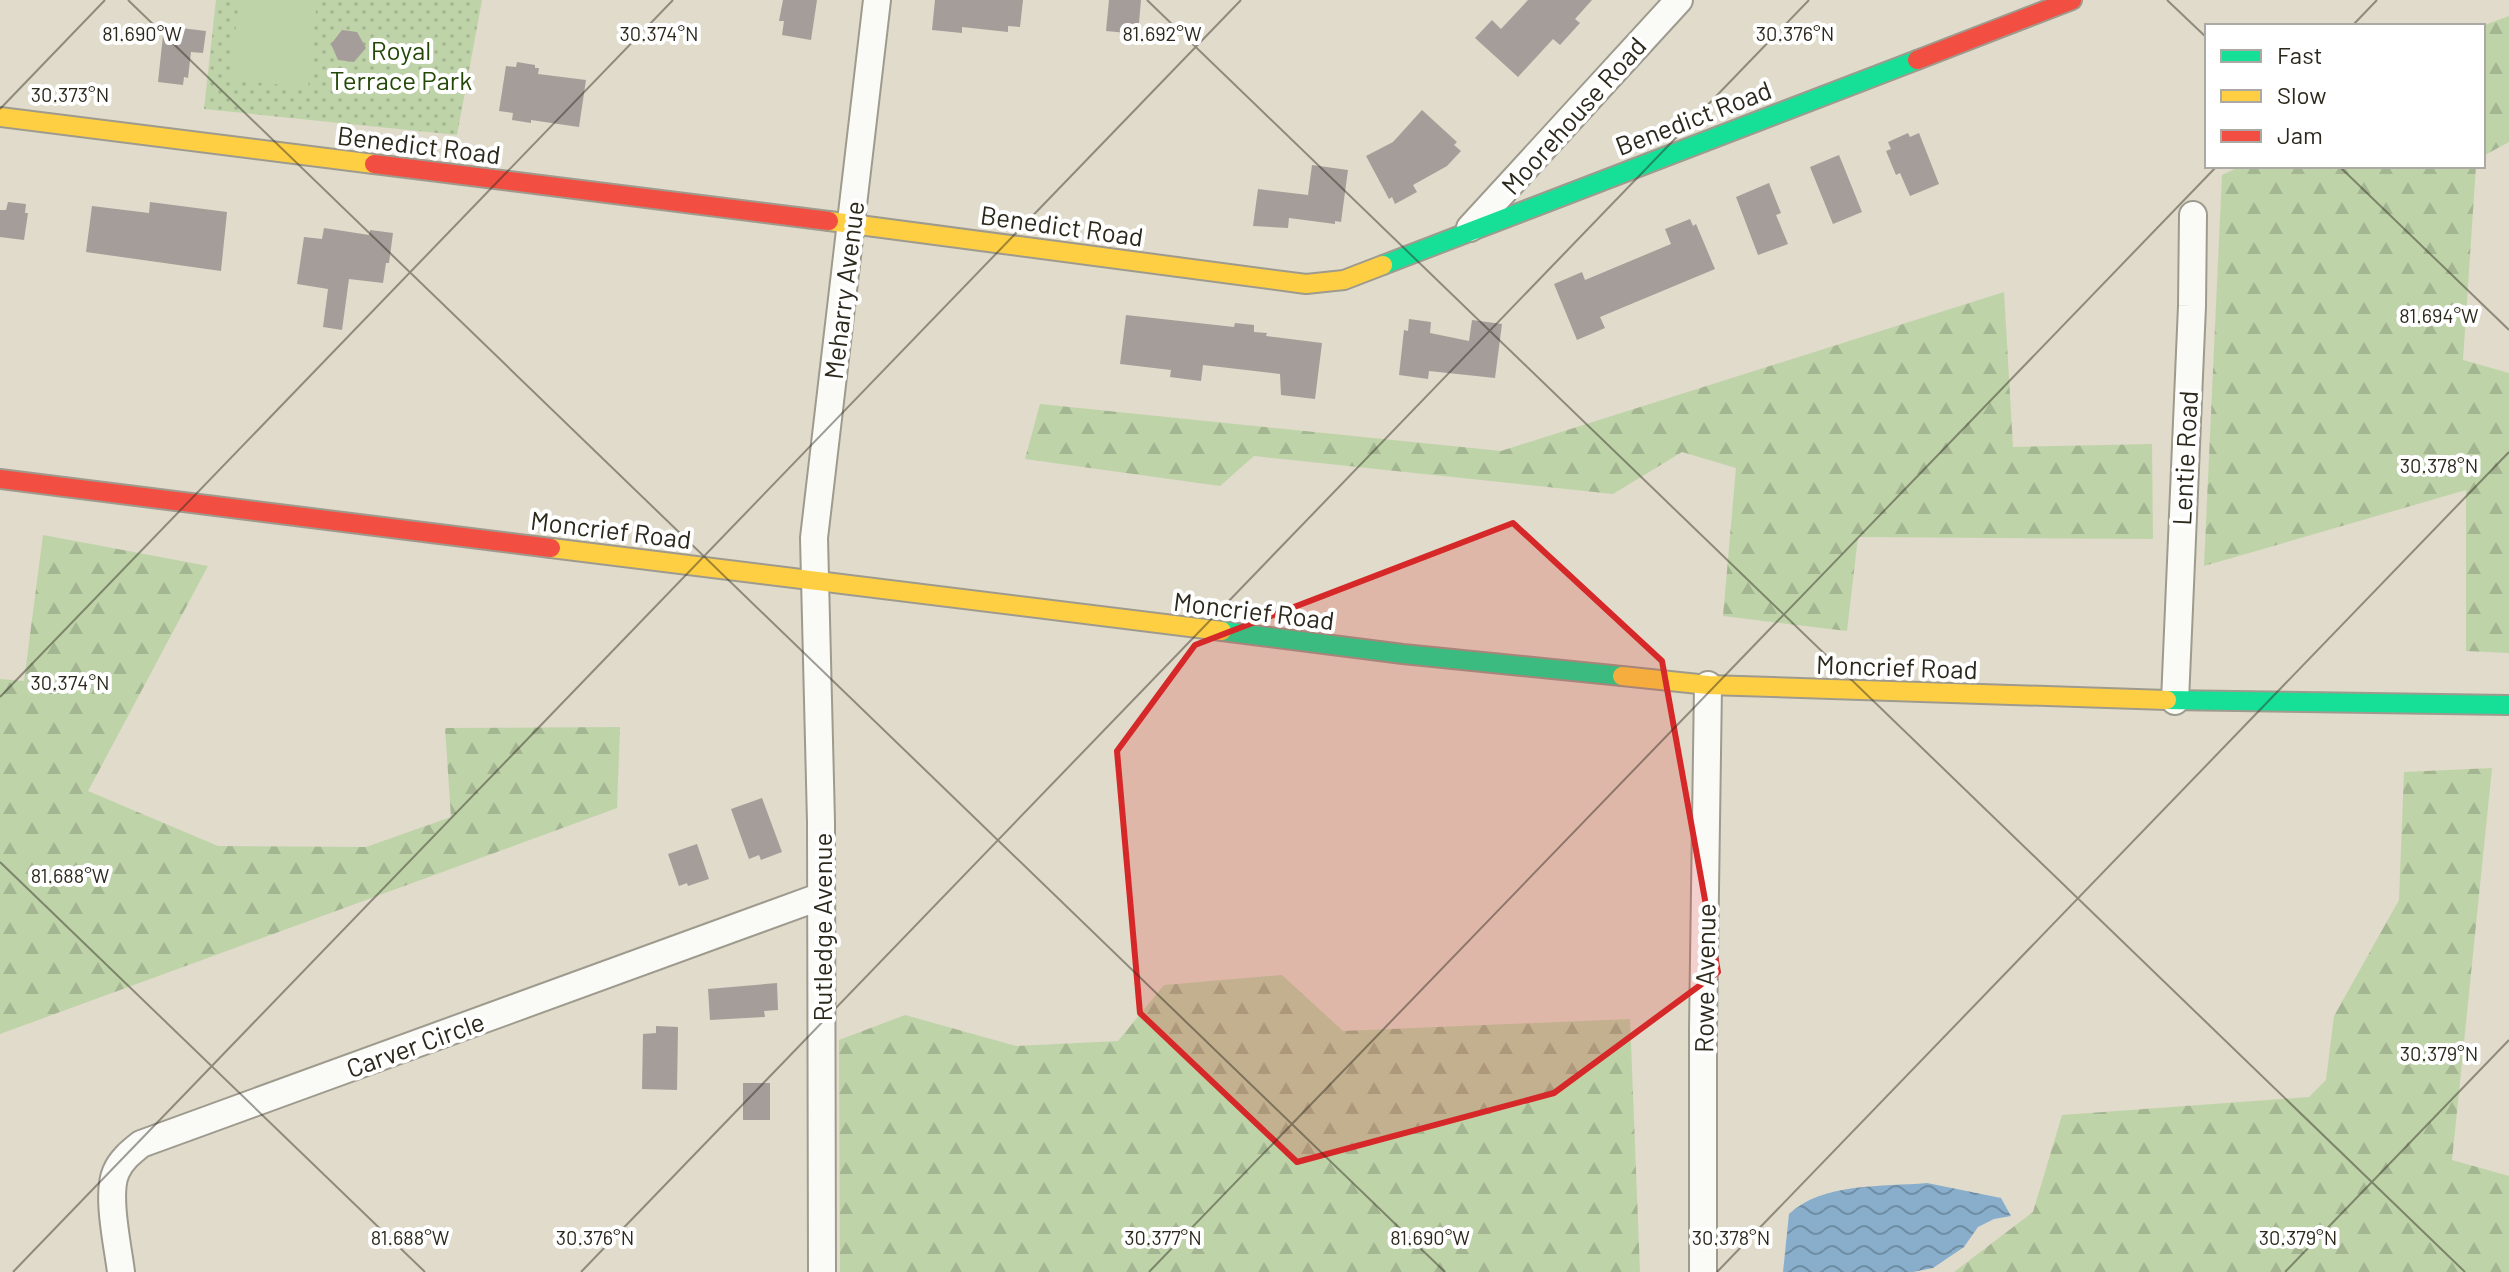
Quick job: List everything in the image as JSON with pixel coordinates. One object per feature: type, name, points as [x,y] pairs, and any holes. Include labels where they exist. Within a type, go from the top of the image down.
[{"type":"main road","name":"Benedict Road","points":[[0,117],[1316,284],[1344,280],[2072,0]]},
{"type":"main road","name":"Moncrief Road","points":[[0,479],[1403,654],[1708,685],[2175,701],[2509,705]]},
{"type":"street","name":"Meharry Avenue","points":[[816,581],[814,538],[877,0]]},
{"type":"street","name":"Moorehouse Road","points":[[1468,231],[1679,0]]},
{"type":"street","name":"Lentie Road","points":[[2175,701],[2193,215]]},
{"type":"street","name":"Rutledge Avenue","points":[[816,581],[821,822],[822,1272]]},
{"type":"street","name":"Rowe Avenue","points":[[1703,1272],[1708,685]]},
{"type":"street","name":"Carver Circle","points":[[121,1272],[112,1195],[115,1174],[126,1157],[141,1144],[819,897]]},
{"type":"highlighted area","points":[[1513,523],[1662,661],[1718,972],[1554,1093],[1297,1162],[1140,1013],[1117,751],[1195,645]]},
{"type":"green space","name":"Royal Terrace Park","points":[[216,0],[482,0],[457,135],[204,109]]},
{"type":"green space","points":[[239,0],[317,0],[308,88],[230,79]]},
{"type":"green space","points":[[2509,16],[2509,142],[2485,155],[2485,25]]},
{"type":"green space","points":[[2237,168],[2476,168],[2463,360],[2509,373],[2509,653],[2466,651],[2466,490],[2204,566],[2222,175]]},
{"type":"green space","points":[[2004,292],[2013,447],[2152,444],[2153,539],[1858,537],[1847,631],[1723,616],[1736,468],[1682,452],[1613,494],[1254,456],[1220,486],[1025,459],[1040,404],[1501,451]]},
{"type":"green space","points":[[43,535],[208,566],[88,791],[218,846],[366,847],[451,817],[445,728],[620,727],[617,808],[0,1034],[0,679],[24,681]]},
{"type":"green space","points":[[2492,768],[2452,1160],[2509,1176],[2509,1272],[1954,1272],[2033,1212],[2062,1115],[2309,1097],[2326,1080],[2334,1016],[2399,900],[2404,772]]},
{"type":"green space","points":[[1282,975],[1343,1031],[1630,1019],[1640,1272],[840,1272],[839,1040],[905,1015],[1016,1046],[1118,1041],[1164,985]]},
{"type":"water","points":[[1927,1183],[2001,1198],[2011,1216],[1994,1219],[1978,1227],[1964,1247],[1933,1268],[1913,1272],[1783,1272],[1789,1214],[1803,1204],[1836,1191]]},
{"type":"building","points":[[783,0],[817,0],[811,40],[782,35],[784,21],[779,21]]},
{"type":"building","points":[[935,0],[1023,0],[1020,27],[1008,26],[1008,32],[962,27],[962,33],[932,30]]},
{"type":"building","points":[[1109,0],[1141,0],[1138,34],[1106,31]]},
{"type":"building","points":[[1528,0],[1592,0],[1575,19],[1580,23],[1560,45],[1553,39],[1518,77],[1475,38],[1492,20],[1501,29]]},
{"type":"building","points":[[164,26],[206,31],[203,53],[191,52],[188,78],[184,77],[183,85],[158,82]]},
{"type":"building","points":[[342,30],[357,32],[366,48],[354,62],[338,60],[331,44]]},
{"type":"building","points":[[517,62],[535,65],[539,68],[538,74],[586,80],[579,127],[512,120],[513,113],[499,111],[506,66],[516,67]]},
{"type":"building","points":[[1422,110],[1457,142],[1454,145],[1461,151],[1447,166],[1413,185],[1417,192],[1395,204],[1392,197],[1389,199],[1366,156],[1393,142]]},
{"type":"building","points":[[1908,133],[1910,137],[1919,133],[1939,184],[1910,196],[1900,173],[1896,175],[1886,151],[1891,149],[1888,142]]},
{"type":"building","points":[[1839,155],[1862,212],[1833,224],[1810,167]]},
{"type":"building","points":[[1312,165],[1348,170],[1341,222],[1335,221],[1335,224],[1289,218],[1288,228],[1253,226],[1258,189],[1308,195]]},
{"type":"building","points":[[1769,183],[1781,213],[1776,215],[1788,244],[1758,255],[1736,197]]},
{"type":"building","points":[[8,202],[26,204],[25,213],[28,213],[24,240],[0,237],[0,210],[6,210]]},
{"type":"building","points":[[150,202],[227,212],[221,271],[86,252],[92,206],[149,213]]},
{"type":"building","points":[[1690,219],[1693,226],[1696,224],[1715,269],[1600,317],[1605,328],[1577,340],[1554,284],[1582,272],[1585,280],[1671,244],[1665,229]]},
{"type":"building","points":[[324,228],[369,235],[370,230],[393,233],[383,283],[349,279],[342,330],[323,327],[328,289],[297,284],[304,237],[322,239]]},
{"type":"building","points":[[1126,315],[1234,327],[1235,323],[1254,325],[1254,332],[1267,333],[1266,336],[1322,343],[1315,399],[1281,395],[1280,374],[1203,365],[1201,381],[1170,377],[1171,370],[1120,364]]},
{"type":"building","points":[[1409,319],[1431,322],[1430,333],[1469,341],[1472,320],[1502,324],[1495,378],[1429,371],[1428,379],[1399,375],[1404,330],[1408,331]]},
{"type":"building","points":[[762,798],[782,852],[761,860],[759,855],[749,859],[731,809]]},
{"type":"building","points":[[697,844],[709,879],[679,886],[668,854]]},
{"type":"building","points":[[777,983],[778,1010],[764,1011],[765,1017],[710,1020],[708,989]]},
{"type":"building","points":[[656,1026],[678,1027],[677,1090],[642,1089],[643,1034],[656,1033]]},
{"type":"building","points":[[743,1083],[770,1083],[770,1120],[743,1120]]},
{"type":"traffic: fast","points":[[1383,265],[1917,60]]},
{"type":"traffic: fast","points":[[1222,631],[1403,654],[1622,676]]},
{"type":"traffic: fast","points":[[2167,700],[2509,705]]},
{"type":"traffic: slow","points":[[0,117],[374,164]]},
{"type":"traffic: slow","points":[[829,221],[1306,284],[1344,280],[1383,265]]},
{"type":"traffic: slow","points":[[551,548],[1222,631]]},
{"type":"traffic: slow","points":[[1622,676],[1708,685],[2167,700]]},
{"type":"traffic: jam","points":[[1917,60],[2072,0]]},
{"type":"traffic: jam","points":[[374,164],[829,221]]},
{"type":"traffic: jam","points":[[0,479],[551,548]]}]
